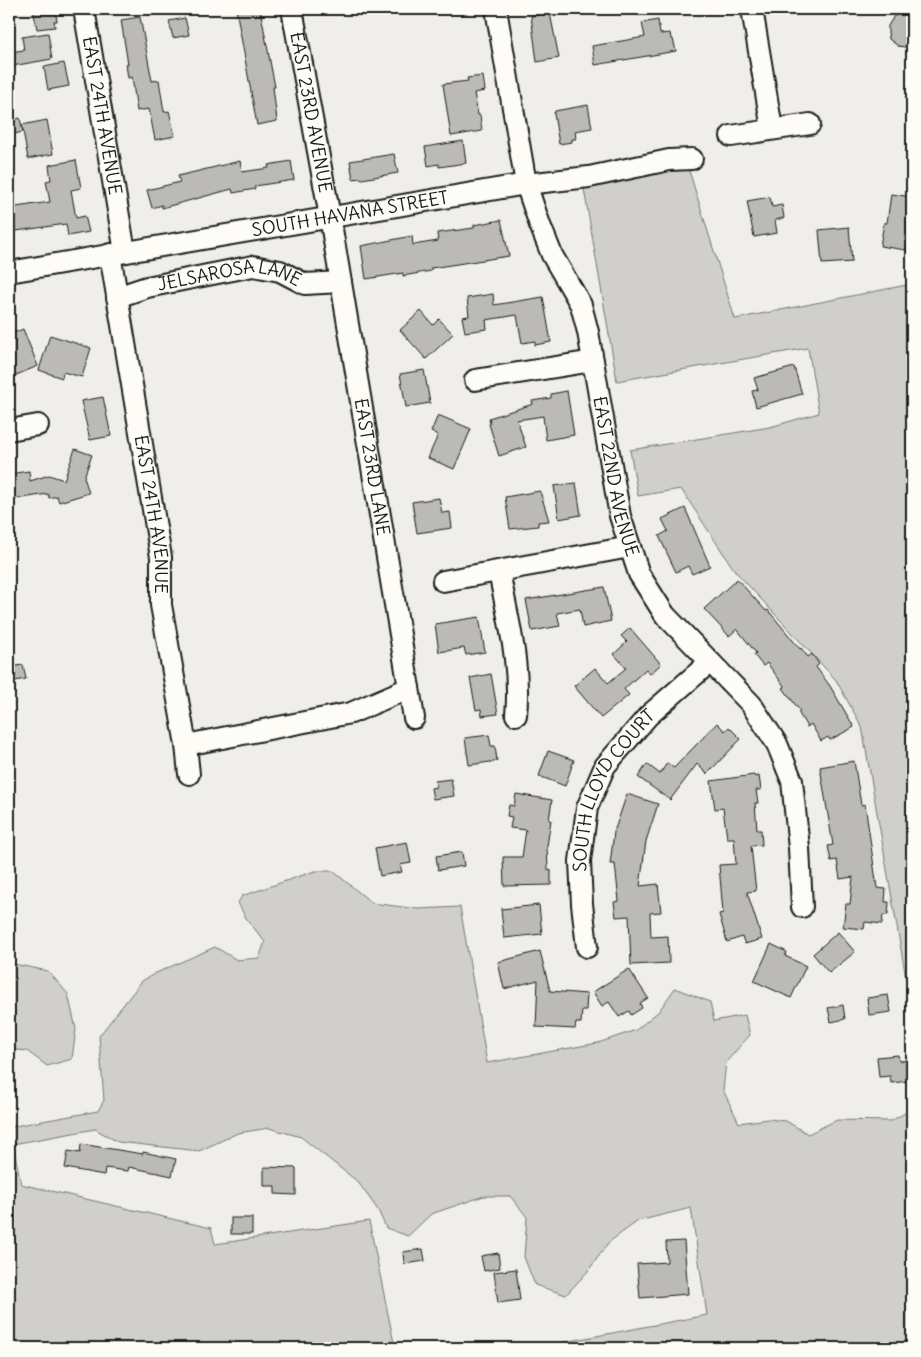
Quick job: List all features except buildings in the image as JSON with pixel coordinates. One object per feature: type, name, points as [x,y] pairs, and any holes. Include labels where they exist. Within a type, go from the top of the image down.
[{"type":"street","name":"EAST 24TH AVENUE","points":[[84,9],[118,253],[117,297],[162,557],[161,605],[186,745],[188,774]]},
{"type":"street","name":"EAST 23RD AVENUE","points":[[292,9],[330,217]]},
{"type":"street","name":"EAST 22ND AVENUE","points":[[496,9],[526,184],[552,255],[581,305],[593,361],[620,516],[639,574],[665,615],[751,704],[777,744],[792,782],[799,848],[802,907]]},
{"type":"street","points":[[752,9],[772,129]]},
{"type":"street","points":[[731,136],[810,124]]},
{"type":"street","name":"SOUTH HAVANA STREET","points":[[9,272],[526,184],[589,177],[669,160],[692,158]]},
{"type":"street","name":"EAST 23RD LANE","points":[[330,217],[414,718]]},
{"type":"street","name":"JELSAROSA LANE","points":[[117,297],[147,287],[253,266],[280,271],[305,284],[341,282]]},
{"type":"street","points":[[475,380],[593,361]]},
{"type":"street","points":[[9,430],[38,425]]},
{"type":"street","points":[[444,581],[630,547]]},
{"type":"street","points":[[499,571],[517,666],[516,716]]},
{"type":"street","name":"SOUTH LLOYD COURT","points":[[587,947],[580,861],[587,808],[605,766],[648,716],[710,662]]},
{"type":"street","points":[[186,745],[351,713],[409,688]]},
{"type":"shaded area","points":[[687,164],[735,319],[912,284],[912,989],[907,984],[862,727],[836,680],[735,571],[681,489],[638,496],[630,450],[770,427],[819,413],[808,348],[617,381],[583,183]]},
{"type":"shaded area","points":[[315,871],[333,871],[372,903],[418,909],[460,907],[487,1063],[598,1043],[636,1030],[659,1011],[675,988],[710,1002],[714,1021],[745,1015],[750,1035],[726,1062],[723,1090],[739,1123],[768,1119],[786,1121],[808,1134],[837,1120],[891,1121],[912,1109],[912,1348],[533,1348],[707,1315],[691,1208],[638,1221],[609,1242],[588,1271],[566,1295],[535,1285],[524,1257],[527,1217],[510,1196],[484,1196],[431,1214],[408,1236],[386,1228],[378,1210],[358,1182],[301,1137],[269,1128],[238,1133],[199,1151],[118,1142],[95,1129],[13,1144],[21,1184],[211,1228],[215,1244],[369,1221],[395,1348],[9,1348],[9,1127],[98,1111],[104,1100],[99,1036],[142,981],[215,947],[237,960],[259,958],[265,942],[246,918],[238,903],[242,896]]},
{"type":"shaded area","points":[[9,963],[48,971],[68,994],[76,1029],[72,1059],[47,1066],[27,1051],[9,1049]]}]
